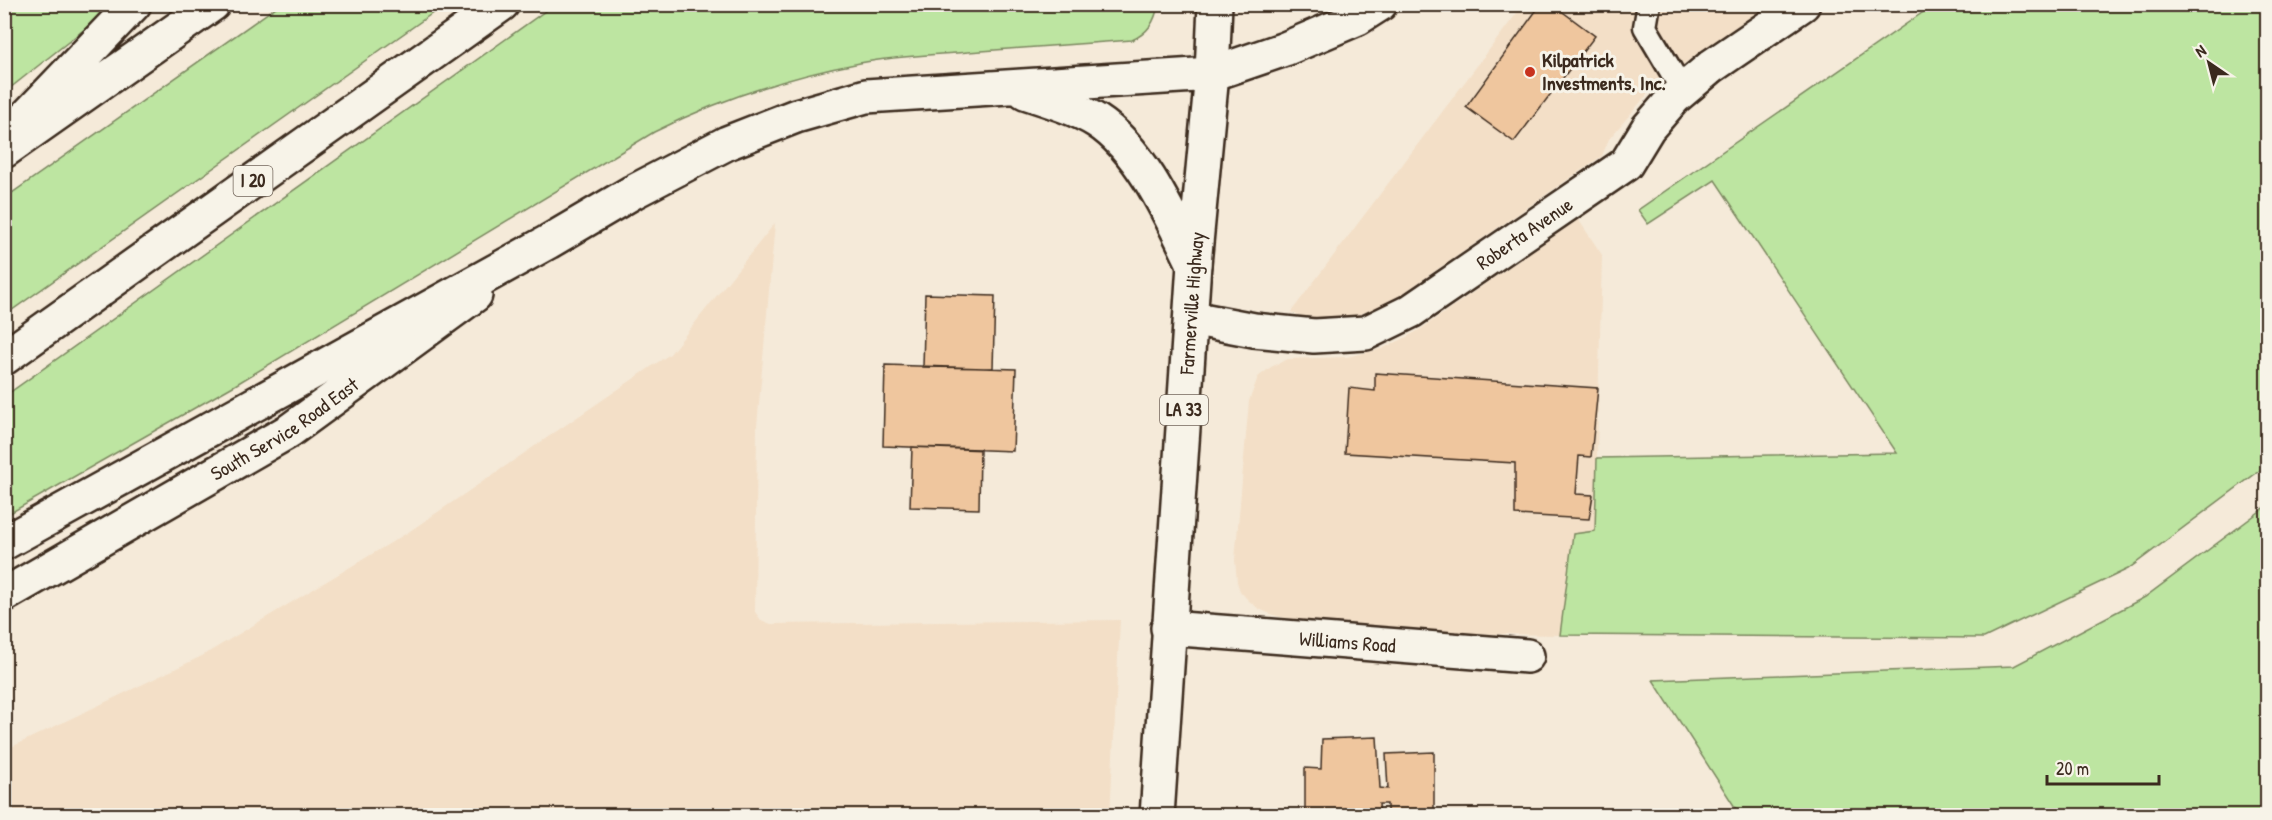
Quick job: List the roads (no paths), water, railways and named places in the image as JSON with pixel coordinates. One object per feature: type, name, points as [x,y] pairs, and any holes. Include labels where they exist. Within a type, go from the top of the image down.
[{"type":"main road","points":[[4,139],[134,4]]},
{"type":"main road","points":[[4,151],[213,4]]},
{"type":"main road","name":"I 20","points":[[4,358],[502,4]]},
{"type":"main road","name":"Farmerville Highway","points":[[1157,816],[1194,264],[1212,74],[1215,4]]},
{"type":"main road","points":[[4,543],[548,242],[633,192],[727,143],[796,116],[866,96],[1212,74],[1286,49],[1358,18],[1380,4]]},
{"type":"main road","name":"Roberta Avenue","points":[[1191,318],[1254,330],[1314,336],[1366,333],[1411,311],[1626,164],[1648,128],[1674,98],[1712,66],[1803,4]]},
{"type":"main road","points":[[1009,88],[1056,102],[1098,122],[1132,154],[1162,199],[1194,264]]},
{"type":"main road","name":"South Service Road East","points":[[4,595],[289,431],[548,242]]},
{"type":"main road","name":"Williams Road","points":[[1168,628],[1527,656]]},
{"type":"lane","points":[[1648,4],[1645,27],[1683,91]]},
{"type":"place","name":"Kilpatrick Investments, Inc.","points":[[1530,72]]}]
